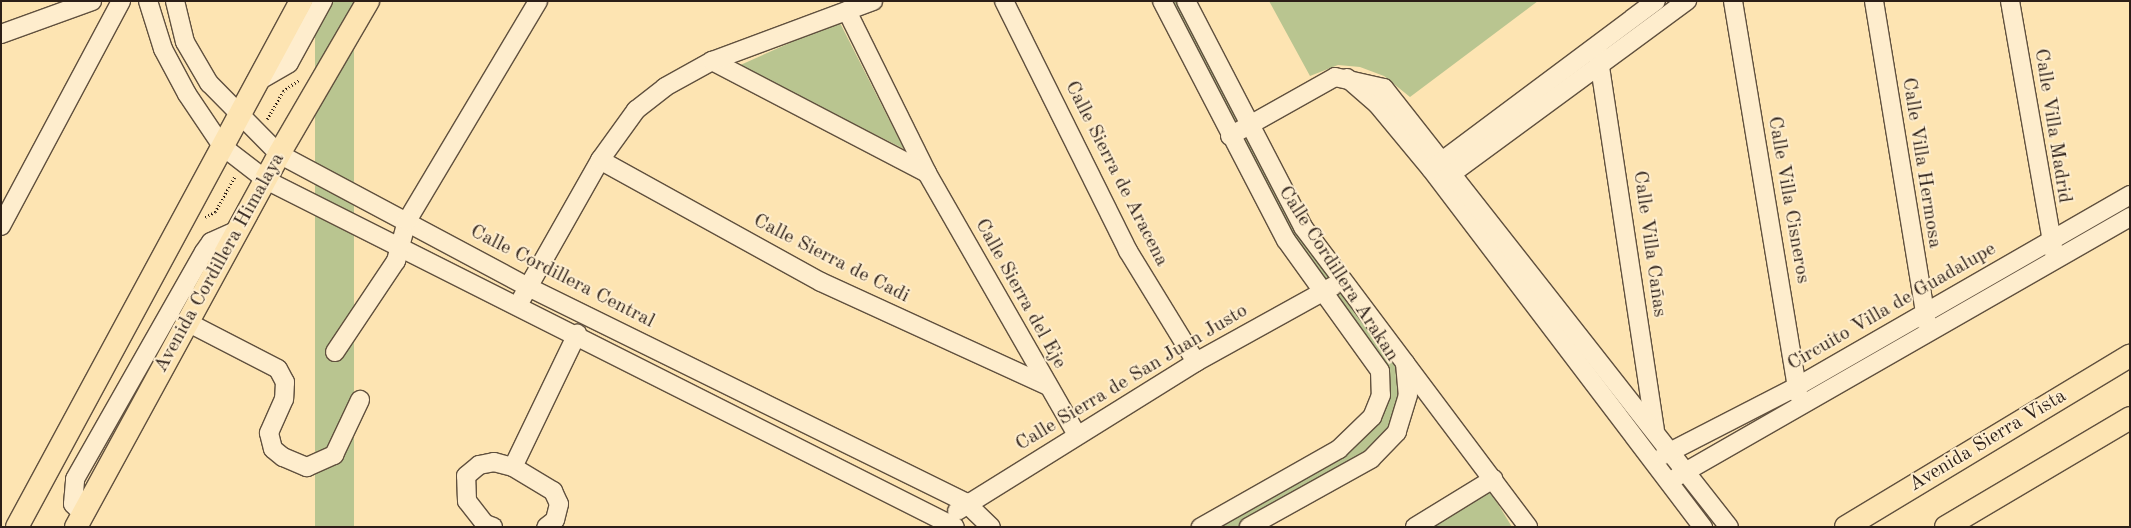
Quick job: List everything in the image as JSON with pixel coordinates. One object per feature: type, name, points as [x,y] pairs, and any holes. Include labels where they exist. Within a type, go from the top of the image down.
[{"type":"main road","points":[[17,527],[237,116],[302,1]]},
{"type":"main road","name":"Avenida Cordillera Himalaya","points":[[79,520],[279,154],[368,1]]},
{"type":"main road","name":"Avenida Sierra Vista","points":[[1846,527],[2130,356]]},
{"type":"main road","points":[[1946,527],[2130,418]]},
{"type":"street","points":[[1,34],[92,1]]},
{"type":"street","points":[[1,226],[121,1]]},
{"type":"street","points":[[148,1],[163,50],[222,146],[266,180],[645,368],[952,524]]},
{"type":"street","name":"Calle Cordillera Central","points":[[175,1],[185,42],[209,83],[237,116],[279,154],[528,287],[656,348],[965,502],[991,527]]},
{"type":"street","points":[[255,83],[289,63],[323,1]]},
{"type":"street","points":[[335,352],[396,262],[399,245],[407,221],[538,1]]},
{"type":"street","points":[[518,306],[600,160],[636,110],[665,87],[712,61],[873,1]]},
{"type":"street","name":"Calle Sierra de Aracena","points":[[1004,1],[1128,251],[1196,362]]},
{"type":"street","name":"Calle Cordillera Arakan","points":[[1162,1],[1230,136],[1286,240],[1380,370],[1381,396],[1372,416],[1339,449],[1201,527]]},
{"type":"street","name":"Calle Cordillera Arakan","points":[[1186,1],[1249,127],[1303,227],[1405,363],[1408,395],[1397,432],[1371,459],[1249,527]]},
{"type":"street","points":[[1442,171],[1656,1]]},
{"type":"street","points":[[1442,171],[1601,66],[1687,1]]},
{"type":"street","name":"Calle Villa Cisneros","points":[[1733,1],[1798,386],[1798,406]]},
{"type":"street","name":"Calle Villa Hermosa","points":[[1874,1],[1928,330]]},
{"type":"street","name":"Calle Villa Madrid","points":[[2010,1],[2053,249]]},
{"type":"street","name":"Calle Sierra del Eje","points":[[847,11],[927,172],[1077,434]]},
{"type":"street","name":"Calle Villa Cañas","points":[[1597,47],[1648,436]]},
{"type":"street","points":[[712,61],[927,172]]},
{"type":"street","points":[[1230,136],[1249,127],[1323,81],[1347,77],[1373,82],[1390,92],[1442,171],[1648,436],[1657,461],[1703,527]]},
{"type":"street","name":"Calle Sierra de Cadi","points":[[600,160],[821,282],[1048,386]]},
{"type":"street","name":"Circuito Villa de Guadalupe","points":[[1672,481],[1687,470],[1928,330],[2053,249],[2130,194]]},
{"type":"street","name":"Circuito Villa de Guadalupe","points":[[1657,461],[1672,448],[1798,386],[1924,313],[2053,249],[2130,217]]},
{"type":"street","points":[[79,520],[73,504],[75,479],[204,252],[211,242],[238,230]]},
{"type":"street","name":"Calle Sierra de San Juan Justo","points":[[952,524],[965,502],[1196,362],[1343,281]]},
{"type":"street","points":[[187,322],[278,369],[286,382],[284,399],[269,433],[273,449],[283,457],[307,466],[334,455],[360,400]]},
{"type":"street","points":[[513,467],[577,334]]},
{"type":"street","points":[[645,368],[656,348]]},
{"type":"street","points":[[1380,370],[1405,363],[1528,527]]},
{"type":"street","points":[[1648,436],[1672,448],[1729,527]]},
{"type":"street","points":[[493,527],[485,524],[467,501],[466,476],[479,465],[494,462],[513,467],[552,491],[559,504],[555,520],[546,527]]},
{"type":"street","points":[[1415,527],[1493,479]]},
{"type":"green space","points":[[315,1],[354,1],[354,527],[315,527]]},
{"type":"green space","points":[[1167,1],[1183,1],[1247,129],[1403,365],[1395,432],[1369,459],[1243,527],[1208,527],[1336,454],[1383,391],[1285,234]]},
{"type":"green space","points":[[1269,1],[1538,1],[1410,97],[1384,76],[1360,67],[1338,65],[1310,76]]},
{"type":"green space","points":[[839,21],[904,149],[738,66]]},
{"type":"green space","points":[[1490,491],[1512,527],[1433,527]]}]
